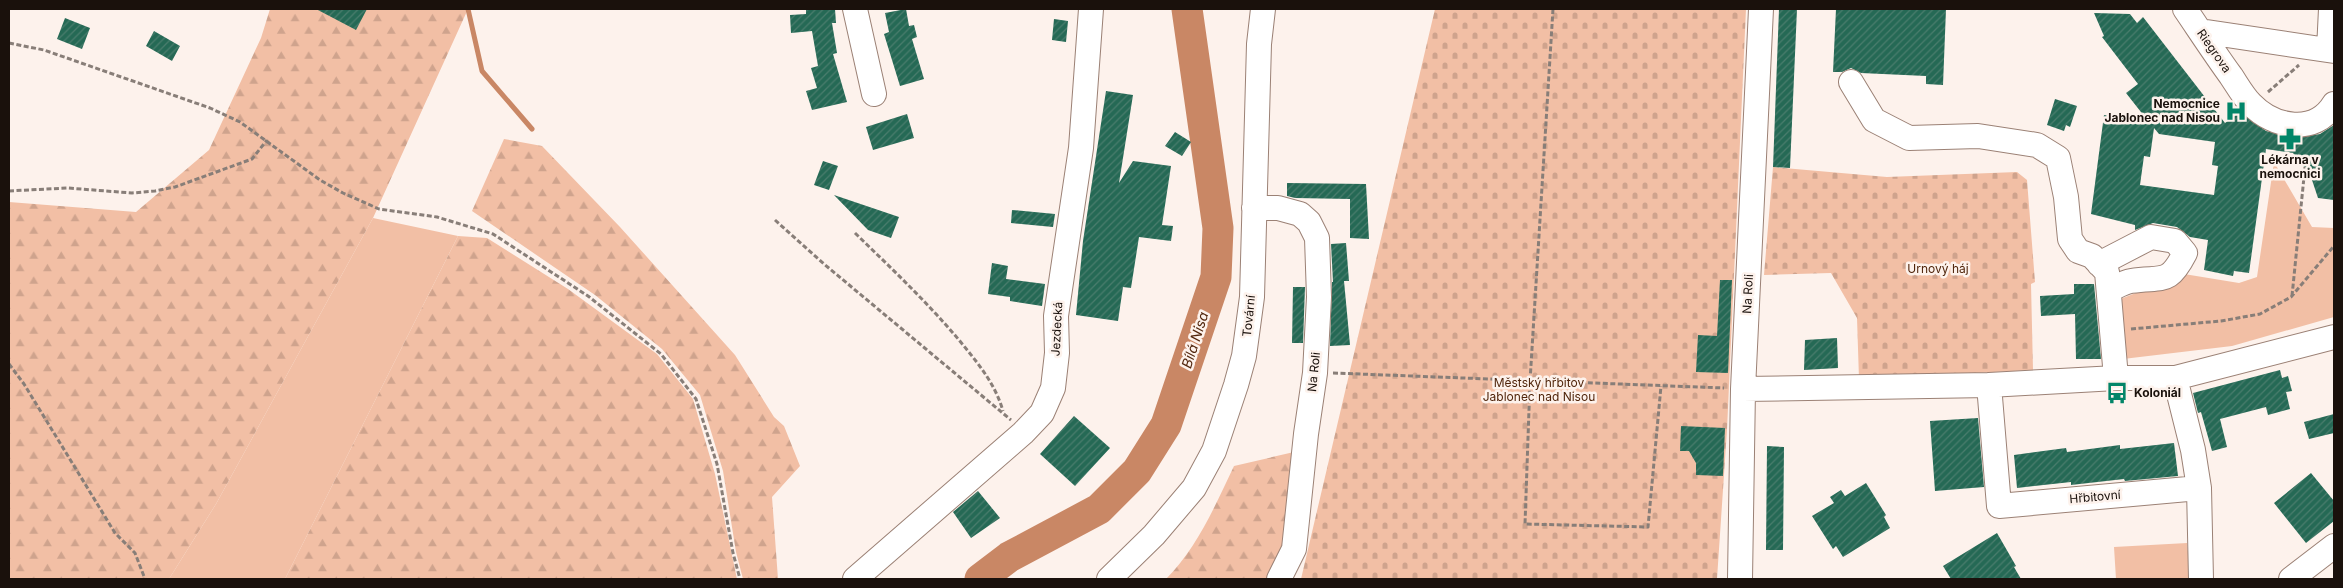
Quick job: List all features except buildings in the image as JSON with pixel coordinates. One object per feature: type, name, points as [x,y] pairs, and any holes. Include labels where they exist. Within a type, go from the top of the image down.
[{"type":"street","points":[[855,9],[874,94]]},
{"type":"street","name":"Jezdecká","points":[[860,574],[1023,433],[1042,413],[1053,388],[1057,354],[1056,316],[1080,148],[1091,9]]},
{"type":"street","name":"Tovární","points":[[1108,579],[1182,503],[1199,480],[1214,451],[1244,356],[1252,297],[1259,44],[1263,9]]},
{"type":"street","name":"Na Roli","points":[[1740,579],[1743,389],[1761,9]]},
{"type":"street","name":"Riegrova","points":[[2185,9],[2248,99]]},
{"type":"street","points":[[2200,31],[2327,50],[2331,9]]},
{"type":"street","points":[[1851,82],[1874,120],[1909,138],[1978,136],[2038,145],[2058,158],[2066,198],[2070,239],[2078,251],[2092,256],[2108,272],[2116,378]]},
{"type":"street","points":[[2248,99],[2269,117],[2287,124],[2302,126],[2317,122],[2334,104]]},
{"type":"street","name":"Na Roli","points":[[1254,208],[1278,208],[1300,214],[1308,222],[1317,238],[1319,297],[1315,373],[1306,434],[1294,549],[1279,579]]},
{"type":"street","points":[[2099,264],[2151,236],[2175,241],[2185,253],[2176,272],[2160,280],[2129,281],[2109,290]]},
{"type":"street","points":[[1743,389],[1989,385],[2116,378],[2175,378],[2334,337]]},
{"type":"street","points":[[2175,378],[2191,440],[2199,488],[2201,579]]},
{"type":"street","name":"Hřbitovní","points":[[1989,385],[1999,506],[2199,488]]},
{"type":"street","points":[[2291,579],[2334,546]]},
{"type":"street","points":[[1740,555],[1752,579]]},
{"type":"path","points":[[1553,9],[1530,381],[1525,524],[1648,527],[1661,386]]},
{"type":"path","points":[[9,43],[44,50],[210,108],[240,122],[320,180],[379,210],[437,217],[493,234],[588,296],[661,354],[696,400],[717,464],[740,579]]},
{"type":"path","points":[[2248,99],[2327,50]]},
{"type":"path","points":[[9,191],[68,188],[132,193],[156,191],[175,187],[252,159],[267,140]]},
{"type":"path","points":[[2291,298],[2306,167]]},
{"type":"path","points":[[775,220],[824,264],[1003,412],[998,395],[983,369],[929,304],[855,233]]},
{"type":"path","points":[[2113,331],[2220,321],[2260,314],[2291,298],[2334,246]]},
{"type":"path","points":[[9,364],[24,384],[115,533],[135,553],[145,579]]},
{"type":"path","points":[[1315,373],[1743,389]]},
{"type":"green space","points":[[270,9],[468,9],[373,218],[216,504],[169,579],[9,579],[9,202],[136,212],[209,150],[261,38]]},
{"type":"green space","name":"Městský hřbitov Jablonec nad Nisou","points":[[1435,9],[1746,9],[1727,430],[1717,579],[1301,579]]},
{"type":"green space","points":[[504,139],[542,146],[620,227],[735,355],[774,417],[784,426],[800,466],[772,497],[778,579],[743,579],[736,552],[723,471],[700,395],[662,349],[595,295],[472,211]]},
{"type":"green space","points":[[2274,162],[2312,227],[2334,228],[2334,317],[2232,346],[2123,359],[2118,300],[2184,274],[2239,283],[2257,277]]},
{"type":"green space","name":"Urnový háj","points":[[1773,167],[1887,177],[2017,172],[2027,180],[2035,282],[2031,284],[2033,370],[1859,379],[1857,318],[1831,273],[1764,275]]},
{"type":"green space","points":[[373,218],[458,236],[285,579],[169,579],[216,504]]},
{"type":"green space","points":[[458,236],[487,238],[568,289],[657,354],[693,399],[715,474],[737,579],[285,579]]},
{"type":"green space","points":[[1294,452],[1285,547],[1270,579],[1166,579],[1196,540],[1234,466]]},
{"type":"green space","points":[[2187,543],[2191,579],[2116,579],[2114,547]]},
{"type":"waterway","points":[[468,9],[482,71],[532,129]]},
{"type":"waterway","name":"Bílá Nisa","points":[[980,579],[1009,557],[1099,509],[1137,471],[1166,425],[1216,277],[1218,228],[1187,9]]},
{"type":"place","name":"Nemocnice Jablonec nad Nisou","points":[[2236,111]]},
{"type":"place","name":"Lékárna v nemocnici","points":[[2290,139]]},
{"type":"place","name":"Koloniál","points":[[2117,393]]}]
